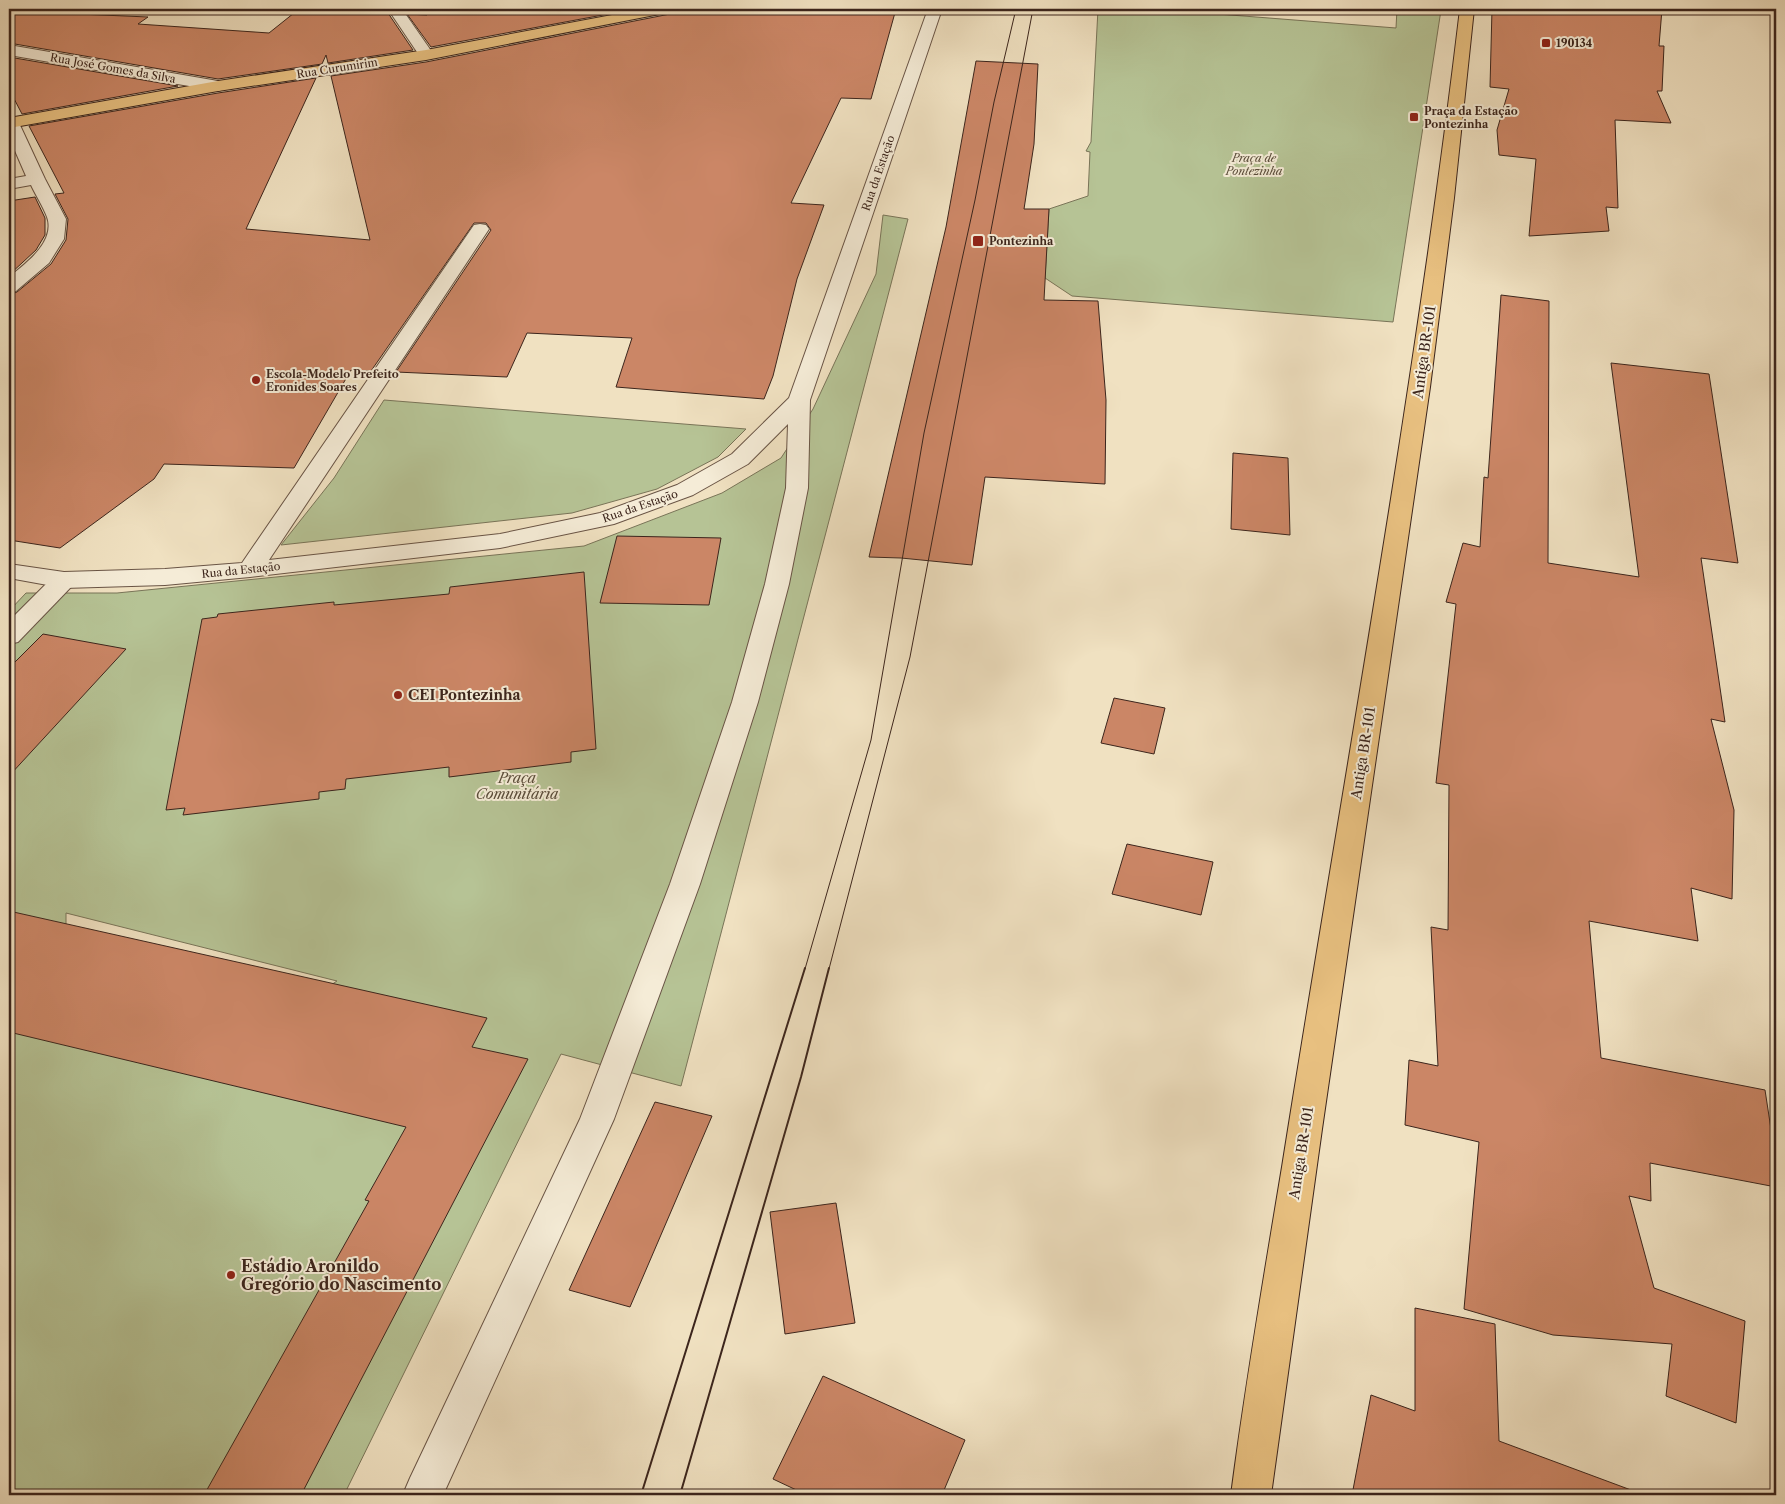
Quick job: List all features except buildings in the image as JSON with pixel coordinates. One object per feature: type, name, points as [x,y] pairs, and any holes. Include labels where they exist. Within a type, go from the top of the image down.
[{"type":"main road","name":"Rua Curumirim","points":[[10,123],[218,86],[426,55],[665,9]]},
{"type":"main road","name":"Antiga BR-101","points":[[1251,1495],[1299,1162],[1406,484],[1455,122],[1467,9]]},
{"type":"street","points":[[395,9],[426,55]]},
{"type":"street","name":"Rua da Estação","points":[[9,571],[64,580],[166,577],[250,570],[500,541],[606,519],[685,490],[740,459],[799,400],[935,9]]},
{"type":"street","name":"Rua José Gomes da Silva","points":[[9,50],[218,86]]},
{"type":"street","points":[[9,288],[42,259],[55,239],[57,218],[36,179],[10,123]]},
{"type":"street","points":[[9,184],[36,179]]},
{"type":"street","points":[[250,570],[480,229]]},
{"type":"street","points":[[424,1492],[597,1119],[685,884],[745,702],[777,584],[796,488],[799,400]]},
{"type":"street","points":[[9,636],[64,580]]},
{"type":"green space","name":"Praça de Pontezinha","points":[[1098,9],[1154,9],[1396,28],[1397,9],[1441,10],[1393,322],[1072,296],[1045,278],[1049,209],[1088,196],[1090,152],[1086,151],[1091,142]]},
{"type":"green space","name":"Praça Comunitária","points":[[883,215],[908,219],[681,1086],[561,1054],[344,1495],[9,1495],[9,611],[26,593],[117,593],[584,546],[722,493],[781,458],[813,409],[876,274]],"holes":[[[66,913],[337,981],[317,994],[66,930]]]},
{"type":"green space","points":[[384,400],[746,429],[718,457],[657,489],[572,513],[281,545],[334,478]]},
{"type":"tram line","points":[[805,969],[871,740],[924,433],[975,200],[994,102],[1016,9]]},
{"type":"tram line","points":[[829,969],[910,657],[1033,9]]},
{"type":"tram line","points":[[641,1495],[805,968]]},
{"type":"tram line","points":[[680,1495],[801,1077],[829,968]]},
{"type":"place","name":"190134","points":[[1546,43]]},
{"type":"place","name":"Praça da Estação Pontezinha","points":[[1414,117]]},
{"type":"place","name":"Pontezinha","points":[[978,241]]},
{"type":"place","name":"Escola-Modelo Prefeito Eronides Soares","points":[[256,380]]},
{"type":"place","name":"CEI Pontezinha","points":[[398,695]]},
{"type":"place","name":"Estádio Aronildo Gregório do Nascimento","points":[[231,1275]]}]
